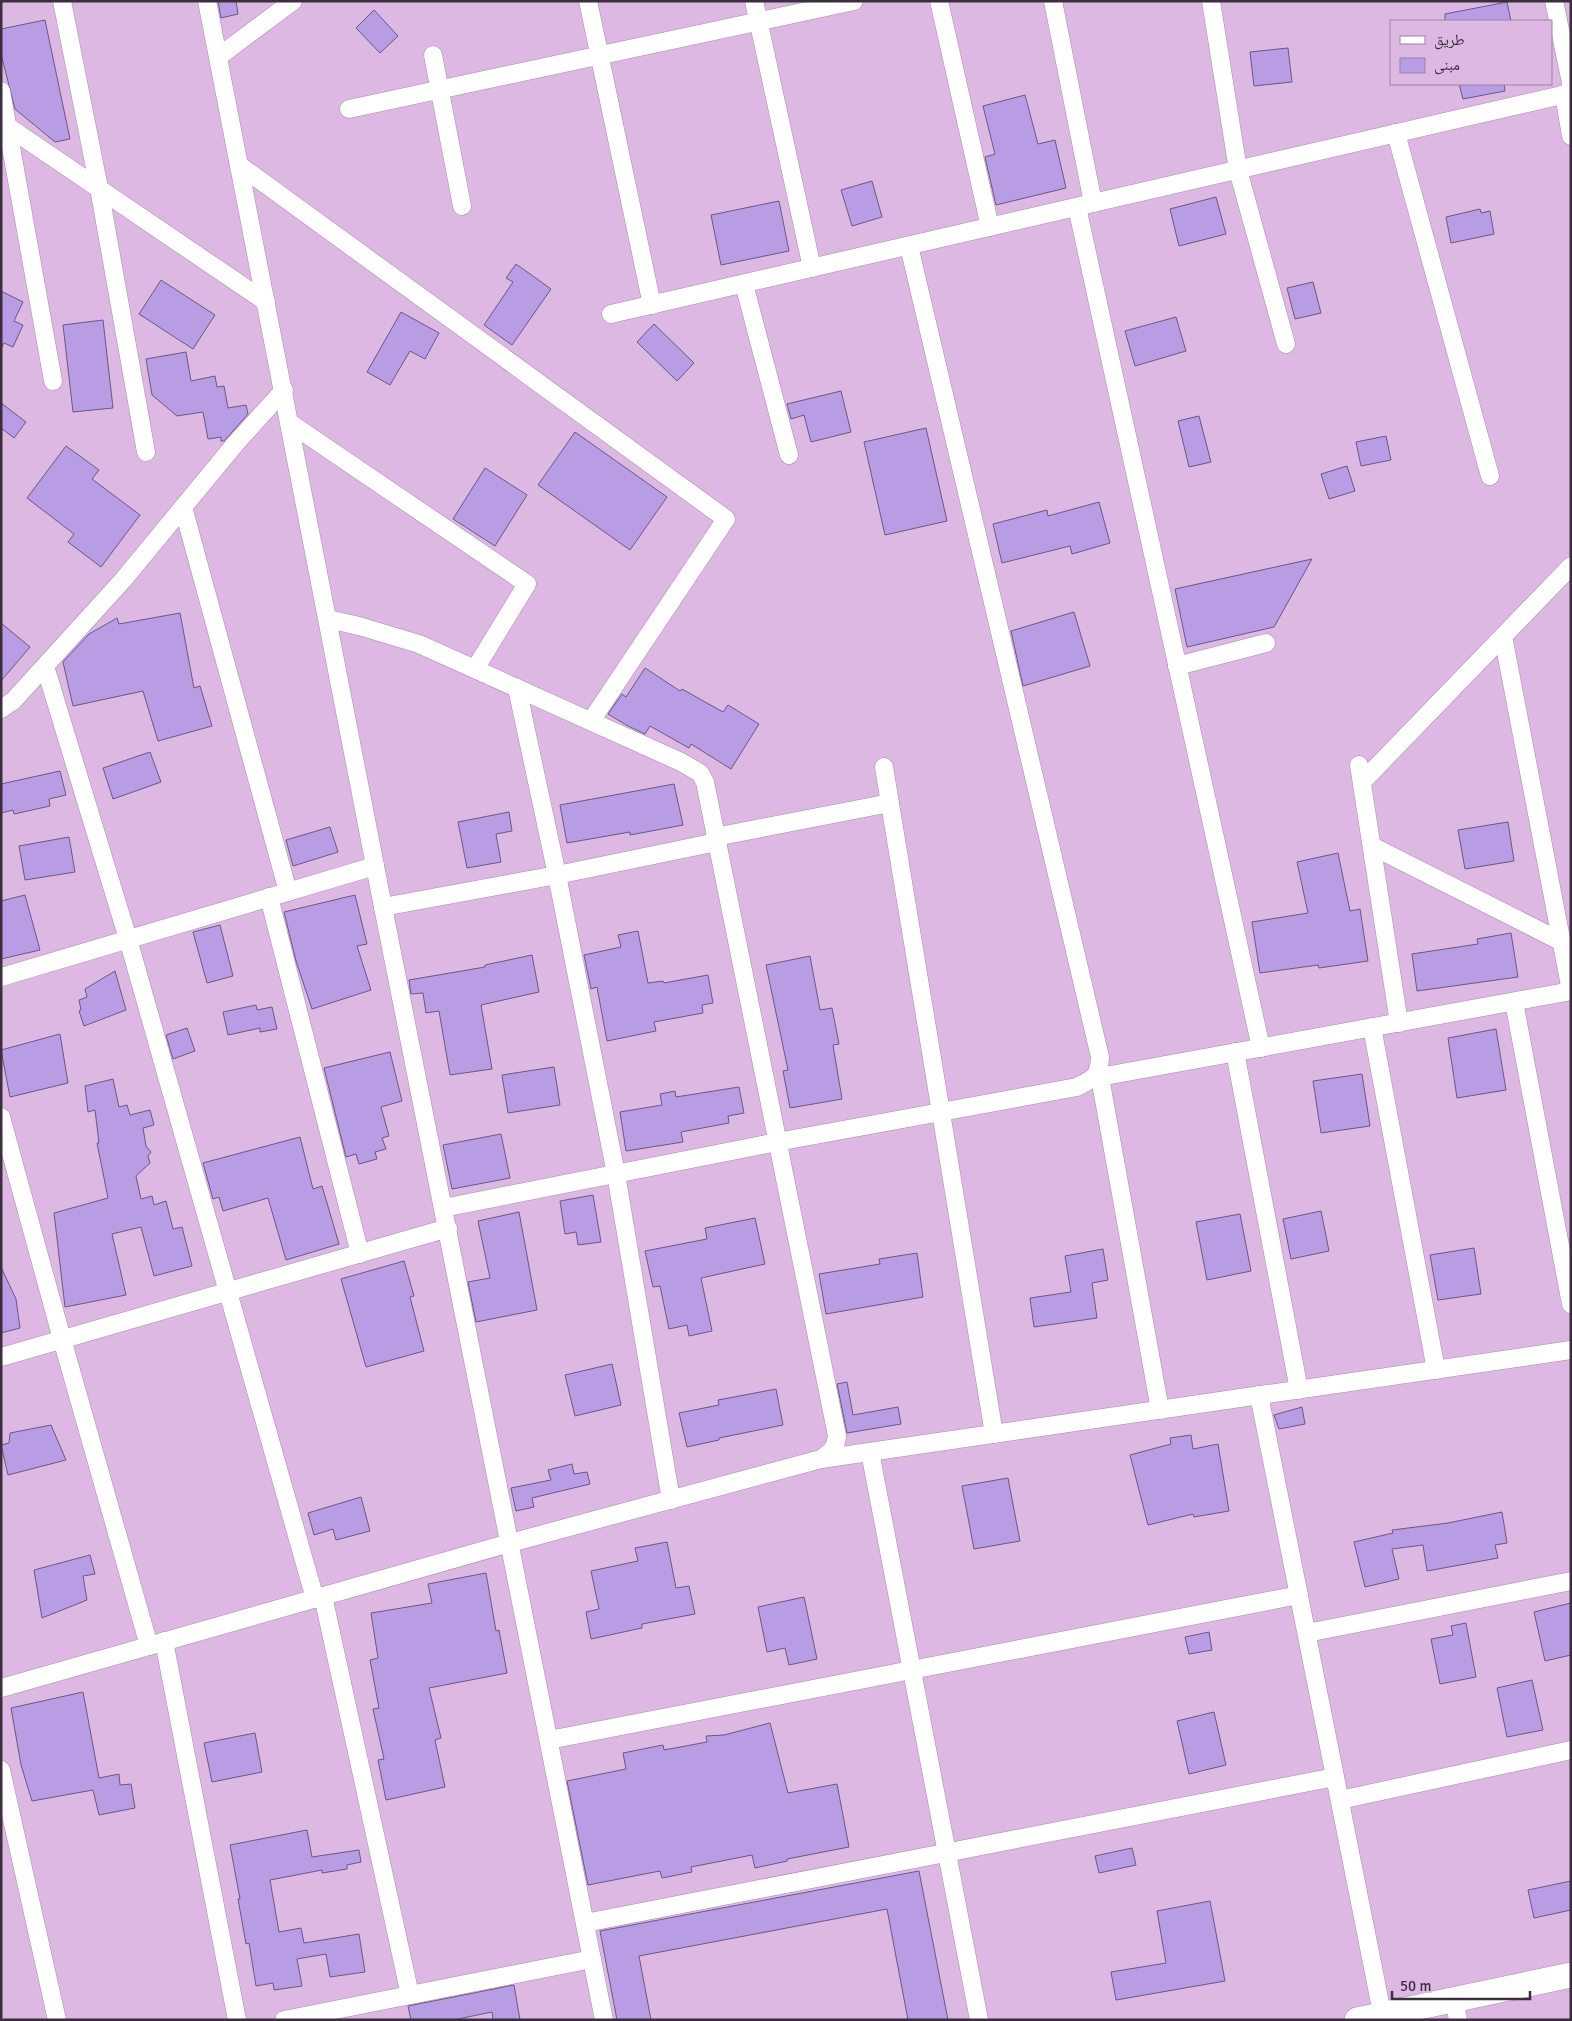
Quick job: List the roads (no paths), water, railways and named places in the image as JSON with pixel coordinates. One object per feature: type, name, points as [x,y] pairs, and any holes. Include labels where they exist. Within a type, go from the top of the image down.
[{"type":"main road","points":[[1357,2020],[1382,2013],[1456,2009],[1571,1975]]},
{"type":"street","points":[[62,1],[99,188],[146,452]]},
{"type":"street","points":[[207,1],[383,907],[604,2020]]},
{"type":"street","points":[[218,57],[292,1]]},
{"type":"street","points":[[588,1],[652,305]]},
{"type":"street","points":[[754,1],[812,268]]},
{"type":"street","points":[[348,109],[854,1]]},
{"type":"street","points":[[939,1],[990,227]]},
{"type":"street","points":[[1053,1],[1085,205],[1177,666],[1261,1048]]},
{"type":"street","points":[[1211,1],[1238,170],[1286,344]]},
{"type":"street","points":[[1554,1],[1568,90],[1571,136]]},
{"type":"street","points":[[432,55],[462,206]]},
{"type":"street","points":[[611,314],[1238,170],[1568,90]]},
{"type":"street","points":[[1,92],[4,124],[52,381]]},
{"type":"street","points":[[4,124],[266,302]]},
{"type":"street","points":[[1396,133],[1490,476]]},
{"type":"street","points":[[239,165],[726,518],[591,721]]},
{"type":"street","points":[[909,246],[1100,1057],[1097,1076],[1160,1410]]},
{"type":"street","points":[[744,284],[789,455]]},
{"type":"street","points":[[1,708],[13,701],[123,580],[236,443],[284,390]]},
{"type":"street","points":[[290,423],[527,584],[475,669]]},
{"type":"street","points":[[183,507],[288,892]]},
{"type":"street","points":[[1362,782],[1571,566]]},
{"type":"street","points":[[328,619],[419,644],[681,762],[700,773],[704,782],[716,839],[837,1436],[836,1445],[830,1453],[821,1459]]},
{"type":"street","points":[[443,1208],[777,1142],[1077,1086],[1097,1076],[1571,991],[1567,944],[1503,636]]},
{"type":"street","points":[[1177,666],[1266,643]]},
{"type":"street","points":[[46,666],[128,939],[228,1292],[319,1597],[410,1995]]},
{"type":"street","points":[[517,688],[557,875],[616,1174],[671,1500]]},
{"type":"street","points":[[1359,764],[1399,1023]]},
{"type":"street","points":[[884,767],[994,1434]]},
{"type":"street","points":[[383,907],[557,875],[716,839],[890,803]]},
{"type":"street","points":[[1372,846],[1567,944]]},
{"type":"street","points":[[1,977],[375,866]]},
{"type":"street","points":[[269,898],[360,1254]]},
{"type":"street","points":[[1514,1002],[1571,1304]]},
{"type":"street","points":[[1372,1028],[1436,1370]]},
{"type":"street","points":[[1235,1052],[1299,1390]]},
{"type":"street","points":[[1,1117],[62,1339],[156,1644],[237,2020]]},
{"type":"street","points":[[1,1356],[448,1228]]},
{"type":"street","points":[[1,1688],[510,1543],[821,1459],[1571,1350]]},
{"type":"street","points":[[1259,1395],[1382,2013]]},
{"type":"street","points":[[870,1452],[978,2020]]},
{"type":"street","points":[[1306,1633],[1571,1580]]},
{"type":"street","points":[[549,1740],[1299,1595]]},
{"type":"street","points":[[1340,1800],[1571,1750]]},
{"type":"street","points":[[1,1770],[57,2020]]},
{"type":"street","points":[[585,1924],[1335,1776]]},
{"type":"street","points":[[284,2020],[592,1959]]}]
